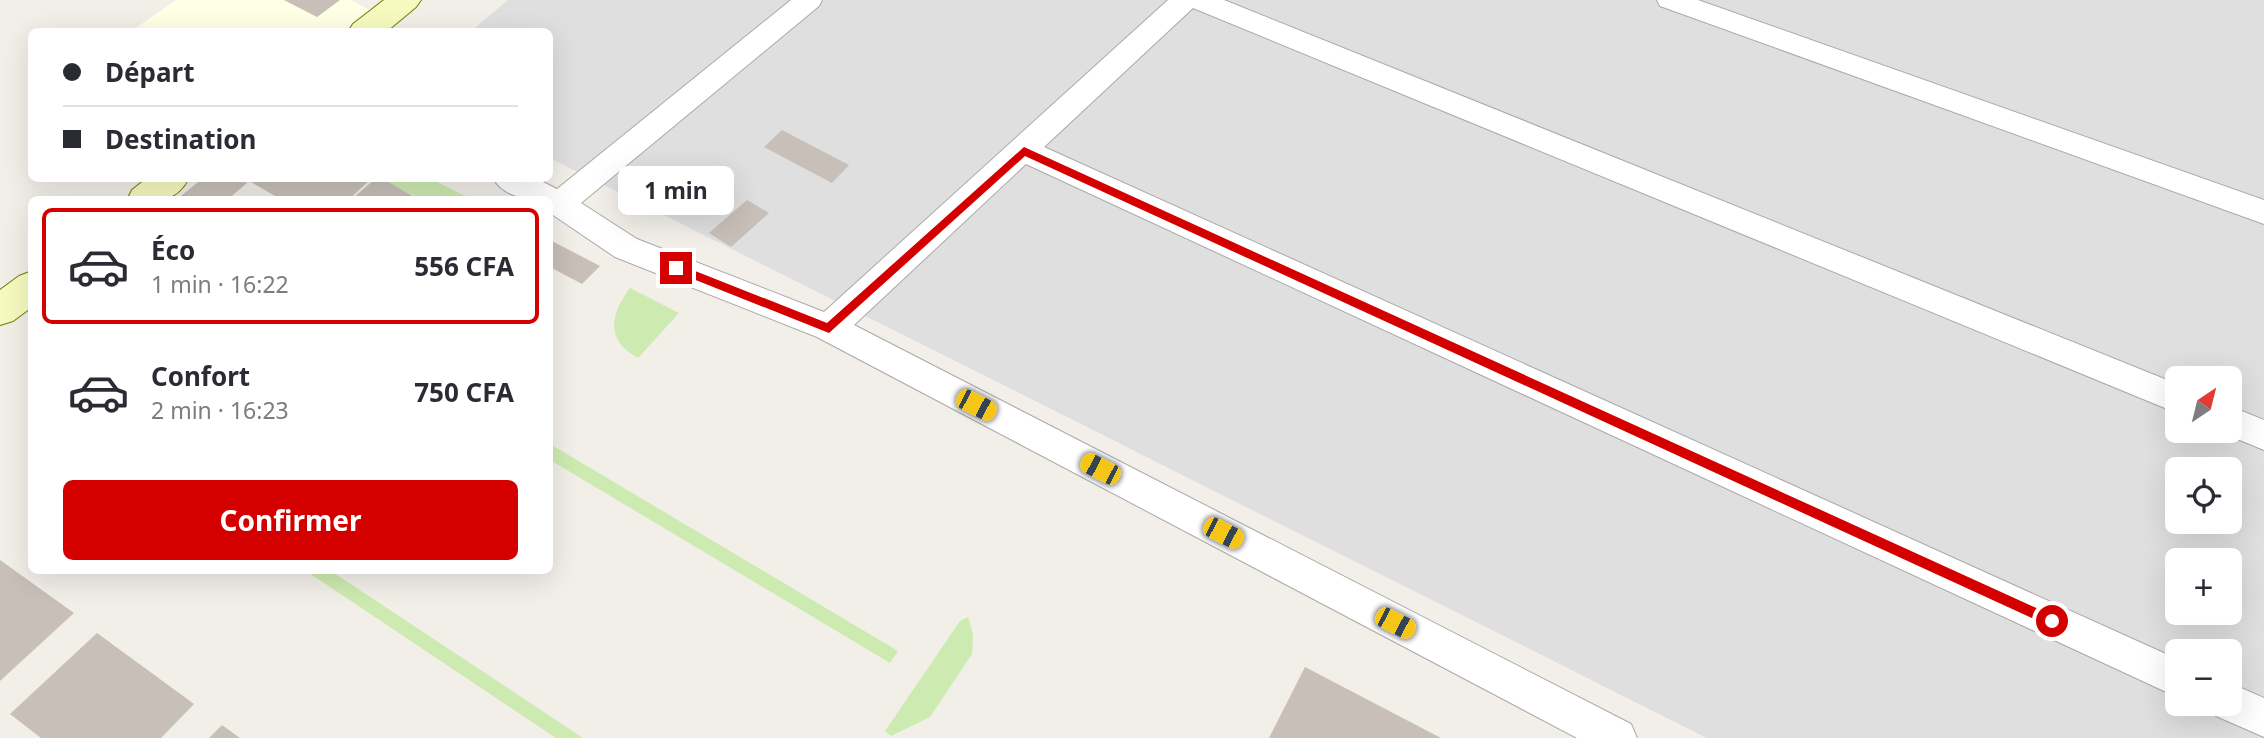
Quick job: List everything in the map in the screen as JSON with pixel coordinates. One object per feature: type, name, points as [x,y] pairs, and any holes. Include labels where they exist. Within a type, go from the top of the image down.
[{"type":"street","points":[[369,28],[405,0]]},
{"type":"street","points":[[559,204],[809,0]]},
{"type":"street","points":[[829,328],[1185,0]]},
{"type":"street","points":[[1198,0],[2165,394]]},
{"type":"street","points":[[1670,0],[2264,212]]},
{"type":"street","points":[[1024,151],[2165,673]]},
{"type":"street","points":[[149,196],[167,182]]},
{"type":"street","points":[[516,182],[543,196]]},
{"type":"street","points":[[553,201],[626,247],[829,328],[1617,738]]},
{"type":"street","points":[[0,310],[28,289]]},
{"type":"street","points":[[2242,426],[2264,435]]},
{"type":"street","points":[[2242,708],[2264,718]]},
{"type":"shaded area","points":[[176,0],[351,0],[372,11],[349,28],[136,28]]},
{"type":"shaded area","points":[[508,0],[2264,0],[2264,738],[1707,738],[553,160],[553,28],[475,28]]},
{"type":"green space","points":[[386,182],[437,182],[465,196],[415,196]]},
{"type":"green space","points":[[630,288],[679,313],[638,358],[620,343],[614,326],[618,308]]},
{"type":"green space","points":[[553,446],[898,651],[890,663],[553,462]]},
{"type":"green space","points":[[310,574],[336,574],[583,738],[556,738]]},
{"type":"green space","points":[[968,617],[973,634],[972,654],[930,717],[891,736],[885,731],[960,621]]},
{"type":"building","points":[[284,0],[340,0],[317,17]]},
{"type":"building","points":[[782,130],[849,165],[832,183],[764,147]]},
{"type":"building","points":[[198,182],[247,183],[232,196],[181,196]]},
{"type":"building","points":[[251,182],[368,182],[352,196],[275,196]]},
{"type":"building","points":[[371,182],[388,182],[413,196],[356,196]]},
{"type":"building","points":[[747,200],[769,213],[731,247],[709,233]]},
{"type":"building","points":[[553,242],[600,266],[582,284],[553,269]]},
{"type":"building","points":[[0,560],[74,613],[0,681]]},
{"type":"building","points":[[97,633],[194,704],[161,738],[41,738],[10,714]]},
{"type":"building","points":[[1305,667],[1441,738],[1269,738]]},
{"type":"building","points":[[222,725],[240,738],[209,738]]},
{"type":"route","points":[[676,268],[829,328],[1024,151],[2052,621]]}]
